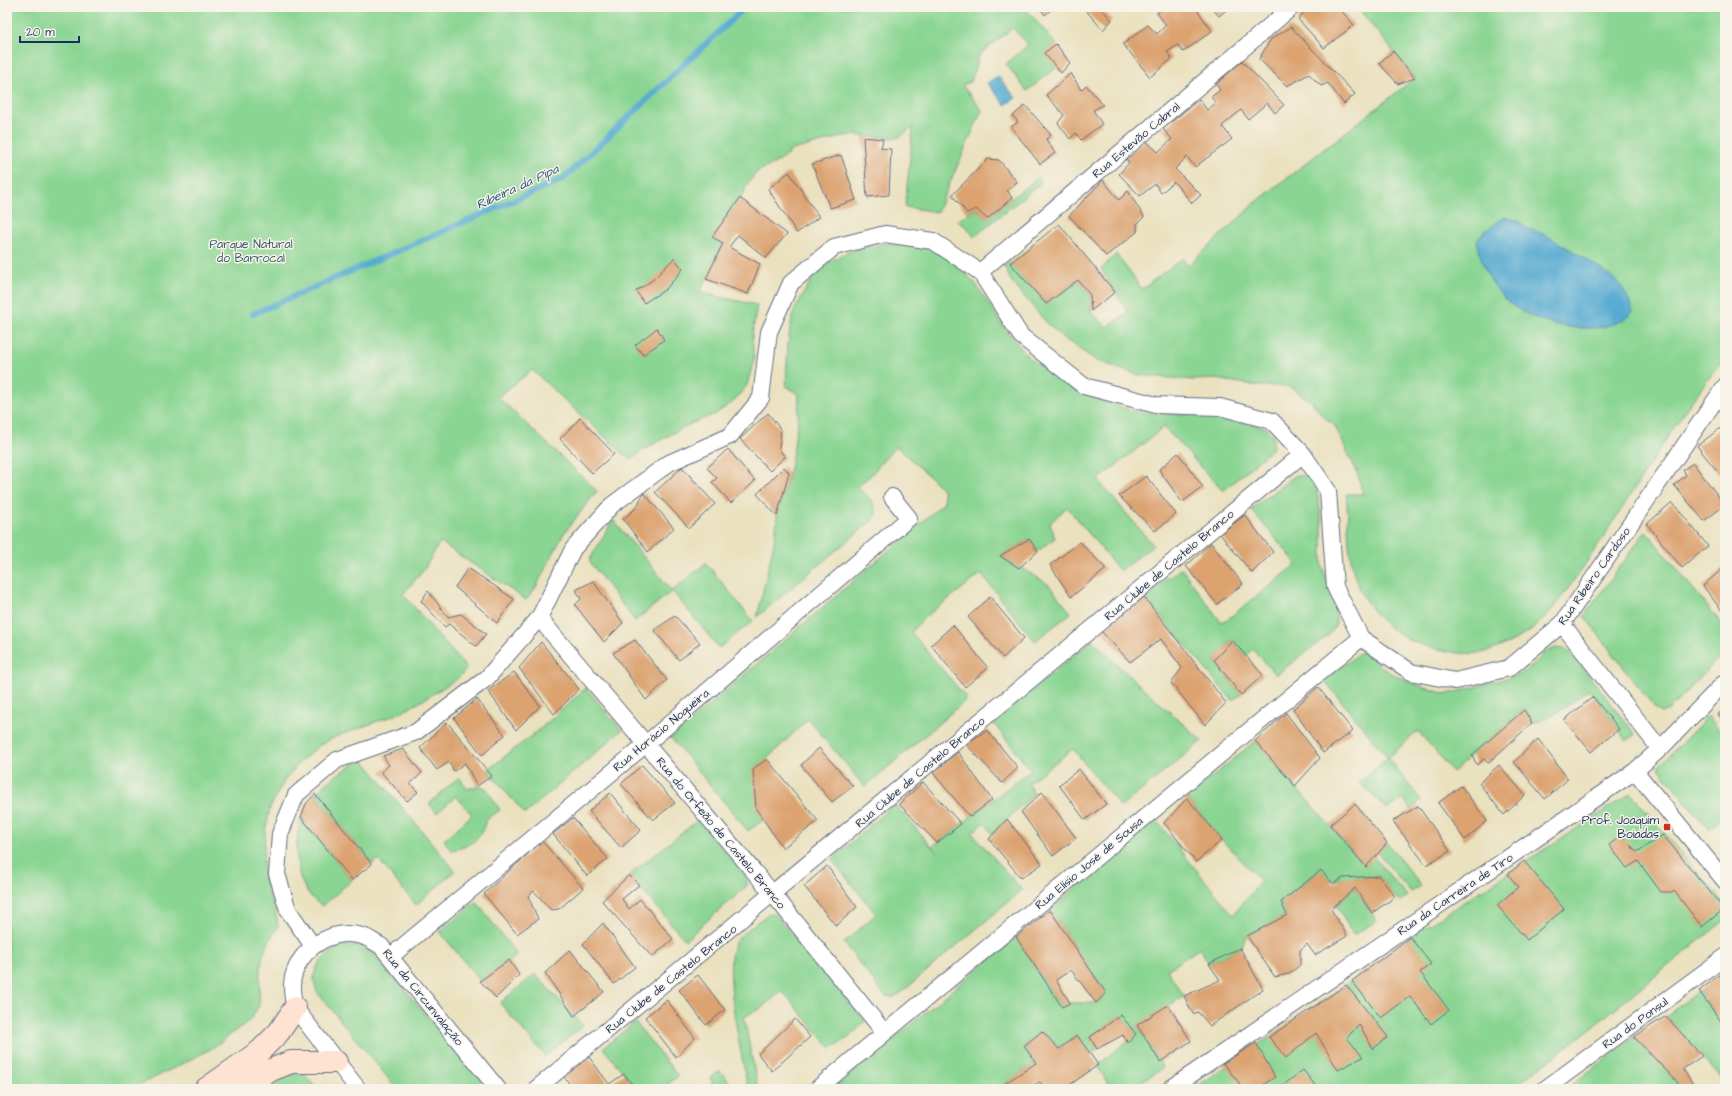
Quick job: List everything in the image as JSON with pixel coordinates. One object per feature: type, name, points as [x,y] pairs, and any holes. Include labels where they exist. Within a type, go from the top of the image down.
[{"type":"main road","points":[[206,1089],[260,1051],[279,1032],[295,1008]]},
{"type":"main road","points":[[242,1089],[271,1070],[291,1062],[336,1062]]},
{"type":"street","name":"Rua Estevão Cabral","points":[[980,272],[1292,7]]},
{"type":"street","points":[[313,946],[288,910],[277,874],[280,834],[296,794],[338,760],[416,732],[487,678],[540,618],[573,549],[612,505],[669,463],[730,436],[760,398],[769,332],[791,283],[834,247],[885,234],[933,241],[980,272]]},
{"type":"street","name":"Rua Ribeiro Cardoso","points":[[980,272],[1021,336],[1084,386],[1156,405],[1220,407],[1272,421],[1303,454],[1328,491],[1336,587],[1361,638],[1411,672],[1455,681],[1509,668],[1562,624],[1725,386]]},
{"type":"street","name":"Rua Clube de Castelo Branco","points":[[536,1089],[1303,454]]},
{"type":"street","name":"Rua Horácio Nogueira","points":[[390,957],[646,744],[909,518],[892,497]]},
{"type":"street","name":"Rua do Orfeão de Castelo Branco","points":[[540,618],[773,894],[884,1032]]},
{"type":"street","points":[[1562,624],[1660,749]]},
{"type":"street","name":"Rua Elísio José de Sousa","points":[[816,1089],[1361,638]]},
{"type":"street","name":"Rua da Carreira de Tiro","points":[[1170,1089],[1635,771],[1660,749],[1725,682]]},
{"type":"street","points":[[1635,771],[1725,880]]},
{"type":"street","name":"Rua da Circunvalação","points":[[358,1089],[295,1008],[292,993],[294,972],[304,953],[321,940],[342,934],[362,936],[381,946],[498,1089]]},
{"type":"street","name":"Rua do Ponsul","points":[[1545,1089],[1725,957]]},
{"type":"green space","name":"Parque Natural do Barrocal","points":[[7,7],[1024,7],[1056,44],[1045,53],[1057,67],[1027,91],[1006,64],[1028,45],[1013,28],[979,55],[971,82],[962,85],[982,110],[937,212],[905,207],[913,127],[898,138],[849,135],[792,150],[779,161],[757,172],[746,186],[743,195],[713,236],[723,244],[700,293],[757,305],[752,336],[754,359],[747,385],[733,402],[715,414],[690,424],[646,448],[630,460],[532,370],[498,397],[597,491],[564,533],[536,587],[526,600],[440,542],[423,571],[403,594],[467,669],[457,679],[400,713],[335,737],[320,745],[301,761],[284,781],[270,808],[265,834],[263,868],[268,894],[275,908],[278,927],[263,954],[260,972],[259,1006],[250,1020],[211,1049],[150,1080],[128,1089],[7,1089]]},
{"type":"green space","points":[[1357,7],[1725,7],[1725,358],[1690,403],[1612,524],[1559,601],[1540,622],[1522,636],[1486,652],[1469,654],[1426,646],[1401,635],[1389,627],[1371,608],[1357,583],[1350,552],[1346,494],[1363,494],[1357,472],[1334,424],[1326,419],[1312,402],[1289,386],[1258,386],[1216,379],[1193,380],[1138,375],[1097,361],[1062,337],[1045,321],[1011,281],[1003,264],[1010,263],[1046,304],[1078,280],[1090,295],[1091,312],[1107,327],[1128,313],[1101,269],[1116,254],[1142,289],[1183,258],[1188,266],[1255,203],[1415,78]]},
{"type":"green space","points":[[1038,177],[1042,182],[974,237],[967,227],[957,221],[976,209],[987,219]]},
{"type":"green space","points":[[889,243],[927,247],[954,262],[975,283],[1005,329],[1028,357],[1073,390],[1126,409],[1149,413],[1209,415],[1265,427],[1273,435],[1273,448],[1223,491],[1164,427],[1098,480],[1153,545],[1120,571],[1067,507],[1050,523],[1055,538],[1038,551],[1029,539],[1001,556],[1048,584],[1071,613],[1035,641],[981,574],[925,617],[911,632],[967,699],[865,787],[808,719],[767,759],[753,769],[763,820],[748,831],[671,738],[944,503],[943,489],[896,446],[869,477],[857,486],[873,502],[877,516],[757,617],[775,538],[777,516],[789,473],[798,418],[799,395],[786,386],[788,344],[793,315],[810,283],[828,264],[849,252],[874,245]]},
{"type":"green space","points":[[1296,475],[1312,477],[1317,490],[1322,524],[1322,566],[1337,610],[1336,624],[1330,634],[1276,675],[1253,649],[1246,656],[1232,640],[1214,660],[1241,695],[1232,700],[1144,597],[1181,568],[1221,622],[1228,619],[1297,564],[1251,509]]},
{"type":"green space","points":[[613,520],[672,591],[635,621],[589,561]]},
{"type":"green space","points":[[1646,531],[1725,628],[1725,651],[1670,709],[1661,713],[1655,708],[1584,616]]},
{"type":"green space","points":[[706,563],[753,621],[719,648],[672,591]]},
{"type":"green space","points":[[1092,640],[1202,741],[1121,807],[1073,749],[1028,783],[1034,794],[992,834],[985,822],[972,833],[1022,890],[901,993],[893,997],[885,996],[844,943],[876,914],[832,860],[894,804],[937,853],[932,847],[1031,770],[993,723]]},
{"type":"green space","points":[[1556,648],[1564,649],[1572,654],[1635,734],[1627,741],[1589,689],[1555,714],[1540,721],[1532,723],[1523,710],[1453,772],[1418,731],[1388,758],[1324,680],[1361,652],[1368,652],[1381,667],[1398,677],[1425,688],[1447,694],[1520,674],[1534,665],[1545,652]]},
{"type":"green space","points":[[586,688],[622,730],[525,814],[487,770],[539,730]]},
{"type":"green space","points":[[1708,716],[1725,738],[1725,815],[1709,830],[1658,767]]},
{"type":"green space","points":[[1255,741],[1366,867],[1374,857],[1407,896],[1401,902],[1395,897],[1379,876],[1329,880],[1321,870],[1281,902],[1287,915],[1247,936],[1240,948],[1209,964],[1200,948],[1167,970],[1184,996],[1137,1026],[1160,1062],[1162,1069],[1128,1089],[1110,1089],[1098,1065],[1136,1034],[1121,1015],[1090,1037],[1097,1049],[1091,1055],[1077,1035],[1059,1049],[1042,1031],[1024,1046],[1036,1063],[1004,1084],[1006,1089],[833,1089],[1016,937],[1061,1007],[1070,1003],[1096,1003],[1106,993],[1050,910],[1155,819],[1233,915],[1261,881],[1222,840],[1187,798]]},
{"type":"green space","points":[[1388,758],[1421,800],[1411,810],[1403,798],[1387,809],[1359,782]]},
{"type":"green space","points":[[363,760],[455,871],[416,905],[378,859],[372,864],[315,794],[337,775]]},
{"type":"green space","points":[[459,777],[467,789],[477,786],[486,788],[500,810],[486,819],[479,836],[470,844],[451,850],[444,840],[472,815],[456,796],[437,813],[429,804]]},
{"type":"green space","points":[[1631,793],[1725,905],[1725,920],[1576,1040],[1511,1089],[1193,1089],[1353,980],[1410,937]]},
{"type":"green space","points":[[301,817],[352,880],[322,906],[312,898],[300,877],[297,842]]},
{"type":"green space","points":[[698,820],[743,872],[747,880],[747,886],[685,940],[629,875]]},
{"type":"green space","points":[[1387,843],[1421,886],[1411,892],[1378,853]]},
{"type":"green space","points":[[1355,888],[1377,921],[1353,935],[1336,905]]},
{"type":"green space","points":[[476,901],[517,955],[480,981],[440,932]]},
{"type":"green space","points":[[769,913],[775,914],[865,1021],[850,1037],[831,1048],[782,991],[761,1008],[744,1017],[758,1089],[748,1089],[734,1013],[730,969],[732,953],[736,941],[747,930]]},
{"type":"green space","points":[[343,945],[360,945],[374,954],[490,1089],[397,1089],[317,992],[314,979],[317,966],[324,958]]},
{"type":"green space","points":[[535,974],[583,1026],[545,1056],[500,1003]]},
{"type":"green space","points":[[1699,991],[1725,1027],[1725,1083],[1666,1016]]},
{"type":"green space","points":[[635,1022],[678,1076],[662,1089],[637,1089],[603,1048]]},
{"type":"green space","points":[[1634,1037],[1684,1089],[1566,1089]]},
{"type":"green space","points":[[720,1071],[736,1089],[723,1089],[721,1085],[716,1089],[703,1089],[713,1083],[710,1078]]},
{"type":"green space","points":[[302,1072],[317,1089],[259,1089],[276,1077]]},
{"type":"water","points":[[998,76],[1016,98],[1005,105],[987,83]]},
{"type":"water","points":[[1505,217],[1519,221],[1527,229],[1545,235],[1606,273],[1620,285],[1628,298],[1633,312],[1620,321],[1604,326],[1587,328],[1568,327],[1549,323],[1516,308],[1504,298],[1494,286],[1483,264],[1477,241],[1485,231]]},
{"type":"building","points":[[1039,7],[1054,7],[1045,15]]},
{"type":"building","points":[[1083,7],[1100,7],[1112,20],[1103,30]]},
{"type":"building","points":[[1164,7],[1195,7],[1212,31],[1183,52],[1178,45],[1167,52],[1172,59],[1150,77],[1123,44],[1148,25],[1157,34],[1166,25],[1157,13]]},
{"type":"building","points":[[1211,7],[1230,7],[1219,16]]},
{"type":"building","points":[[1309,7],[1338,7],[1354,25],[1324,48],[1298,19]]},
{"type":"building","points":[[1291,27],[1355,94],[1344,104],[1328,83],[1321,86],[1309,74],[1287,86],[1259,59],[1271,39]]},
{"type":"building","points":[[1056,44],[1070,63],[1061,73],[1044,53]]},
{"type":"building","points":[[1393,51],[1415,78],[1398,84],[1379,63]]},
{"type":"building","points":[[1242,61],[1284,105],[1275,113],[1267,103],[1248,119],[1241,110],[1222,126],[1232,139],[1195,167],[1187,157],[1175,169],[1201,195],[1192,203],[1174,182],[1161,193],[1155,184],[1140,196],[1119,174],[1129,163],[1125,157],[1145,140],[1158,152],[1172,139],[1163,129],[1199,99],[1207,110],[1216,103],[1211,97],[1220,90],[1216,84]]},
{"type":"building","points":[[1071,73],[1081,90],[1086,85],[1103,105],[1093,110],[1102,124],[1081,140],[1076,133],[1070,139],[1058,123],[1064,115],[1046,95]]},
{"type":"building","points":[[1025,105],[1051,135],[1046,139],[1055,153],[1040,164],[1011,127],[1018,122],[1013,116]]},
{"type":"building","points":[[863,137],[883,139],[881,148],[891,149],[889,195],[867,197]]},
{"type":"building","points":[[841,155],[856,200],[830,208],[812,164]]},
{"type":"building","points":[[988,159],[999,160],[1017,182],[1007,190],[1012,198],[987,219],[976,209],[967,213],[952,195]]},
{"type":"building","points":[[789,172],[819,217],[797,233],[768,189]]},
{"type":"building","points":[[1103,180],[1119,200],[1128,191],[1144,217],[1137,224],[1137,232],[1106,256],[1069,216]]},
{"type":"building","points":[[740,198],[787,234],[766,258],[738,235],[729,247],[760,264],[748,294],[706,279],[723,243],[712,237]]},
{"type":"building","points":[[1059,224],[1115,292],[1091,311],[1090,295],[1078,280],[1046,304],[1010,263]]},
{"type":"building","points":[[674,258],[683,269],[666,289],[644,303],[636,291],[654,279]]},
{"type":"building","points":[[657,328],[664,340],[643,355],[635,345]]},
{"type":"building","points":[[768,413],[781,430],[779,449],[785,457],[770,471],[740,439]]},
{"type":"building","points":[[580,418],[614,454],[592,473],[560,439]]},
{"type":"building","points":[[1723,426],[1725,429],[1725,481],[1697,446]]},
{"type":"building","points":[[728,449],[755,481],[731,503],[712,482],[717,478],[707,468]]},
{"type":"building","points":[[1178,453],[1203,487],[1182,502],[1159,470]]},
{"type":"building","points":[[1693,463],[1725,505],[1704,521],[1674,485],[1686,475],[1683,470]]},
{"type":"building","points":[[682,467],[715,504],[689,528],[655,492]]},
{"type":"building","points":[[784,467],[789,473],[777,516],[757,494]]},
{"type":"building","points":[[1146,476],[1176,514],[1155,531],[1119,496]]},
{"type":"building","points":[[644,493],[674,528],[648,552],[623,519],[636,508]]},
{"type":"building","points":[[1672,502],[1708,546],[1682,568],[1647,524]]},
{"type":"building","points":[[1245,515],[1273,552],[1252,573],[1220,534]]},
{"type":"building","points":[[1029,539],[1038,551],[1019,568],[1000,556]]},
{"type":"building","points":[[1080,542],[1106,569],[1071,597],[1050,565]]},
{"type":"building","points":[[1211,543],[1243,584],[1217,604],[1186,566]]},
{"type":"building","points":[[468,568],[514,599],[497,623],[455,587]]},
{"type":"building","points":[[1723,568],[1725,570],[1725,615],[1703,586]]},
{"type":"building","points":[[593,581],[623,623],[604,642],[575,605],[581,599],[576,590]]},
{"type":"building","points":[[428,591],[448,617],[461,614],[486,634],[476,646],[449,624],[445,627],[421,601]]},
{"type":"building","points":[[990,597],[1024,638],[1003,658],[968,617]]},
{"type":"building","points":[[1144,597],[1226,703],[1205,725],[1171,683],[1182,668],[1161,639],[1130,662],[1101,631]]},
{"type":"building","points":[[675,616],[700,643],[679,660],[654,630]]},
{"type":"building","points":[[953,625],[988,668],[965,687],[931,645]]},
{"type":"building","points":[[635,640],[667,680],[646,700],[613,653]]},
{"type":"building","points":[[1232,640],[1263,675],[1241,695],[1214,660]]},
{"type":"building","points":[[541,642],[579,689],[554,714],[519,668]]},
{"type":"building","points":[[514,672],[540,706],[516,730],[488,691]]},
{"type":"building","points":[[1318,687],[1353,731],[1323,753],[1293,709]]},
{"type":"building","points":[[1593,697],[1619,729],[1591,752],[1564,720]]},
{"type":"building","points":[[477,699],[505,735],[482,755],[454,718]]},
{"type":"building","points":[[1725,709],[1725,724],[1718,714]]},
{"type":"building","points":[[1524,710],[1532,723],[1488,763],[1484,759],[1477,765],[1472,755]]},
{"type":"building","points":[[1286,713],[1320,758],[1295,786],[1255,741]]},
{"type":"building","points":[[447,722],[492,776],[477,786],[465,763],[454,771],[449,762],[437,770],[420,748]]},
{"type":"building","points":[[987,730],[1018,768],[1002,783],[966,744]]},
{"type":"building","points":[[1538,739],[1568,779],[1545,799],[1514,762]]},
{"type":"building","points":[[819,748],[853,786],[832,802],[801,765]]},
{"type":"building","points":[[403,749],[422,773],[410,784],[418,792],[407,801],[381,772],[389,765],[383,756]]},
{"type":"building","points":[[958,752],[992,800],[970,817],[933,773]]},
{"type":"building","points":[[767,759],[818,821],[783,848],[756,809],[753,769]]},
{"type":"building","points":[[642,765],[675,803],[653,820],[621,784]]},
{"type":"building","points":[[1499,765],[1525,795],[1504,815],[1479,783]]},
{"type":"building","points":[[1079,769],[1106,804],[1085,820],[1059,785]]},
{"type":"building","points":[[923,782],[961,824],[937,843],[899,804]]},
{"type":"building","points":[[1461,786],[1487,821],[1465,840],[1438,803]]},
{"type":"building","points":[[1042,792],[1076,838],[1053,856],[1021,812]]},
{"type":"building","points":[[610,793],[641,830],[621,848],[589,811]]},
{"type":"building","points":[[315,794],[372,864],[352,880],[301,817],[306,804]]},
{"type":"building","points":[[1187,798],[1222,840],[1196,862],[1164,823]]},
{"type":"building","points":[[1355,804],[1387,843],[1366,867],[1330,825]]},
{"type":"building","points":[[1418,806],[1450,851],[1426,865],[1393,821]]},
{"type":"building","points":[[573,818],[608,859],[587,876],[553,834]]},
{"type":"building","points":[[1007,819],[1042,864],[1021,878],[989,839]]},
{"type":"building","points":[[1663,835],[1724,909],[1702,927],[1675,892],[1661,892],[1638,861],[1627,868],[1609,845],[1621,836],[1637,852]]},
{"type":"building","points":[[542,841],[583,888],[559,909],[551,910],[534,891],[528,896],[538,919],[517,934],[484,894]]},
{"type":"building","points":[[1524,861],[1564,909],[1527,940],[1497,905],[1518,887],[1508,874]]},
{"type":"building","points":[[827,866],[857,907],[836,926],[804,886]]},
{"type":"building","points":[[1321,870],[1333,884],[1343,878],[1379,876],[1395,897],[1372,913],[1355,888],[1331,909],[1347,936],[1315,955],[1307,944],[1300,950],[1300,965],[1289,974],[1275,977],[1247,936],[1287,915],[1281,902]]},
{"type":"building","points":[[629,875],[639,885],[622,899],[629,909],[640,899],[673,939],[652,957],[602,901]]},
{"type":"building","points":[[1050,910],[1106,993],[1096,1003],[1071,970],[1056,980],[1070,1003],[1062,1007],[1016,937]]},
{"type":"building","points":[[603,923],[635,967],[614,984],[583,944]]},
{"type":"building","points":[[1410,937],[1431,964],[1420,972],[1449,1010],[1431,1024],[1410,996],[1381,1018],[1352,981]]},
{"type":"building","points":[[1240,948],[1263,989],[1210,1026],[1198,1012],[1193,1014],[1184,996],[1220,980],[1209,964]]},
{"type":"building","points":[[570,950],[604,992],[574,1016],[545,973]]},
{"type":"building","points":[[509,960],[519,975],[496,998],[480,981]]},
{"type":"building","points":[[1725,971],[1725,1027],[1699,991]]},
{"type":"building","points":[[698,975],[725,1010],[706,1025],[679,990]]},
{"type":"building","points":[[1346,985],[1388,1037],[1373,1049],[1359,1024],[1347,1038],[1363,1057],[1338,1070],[1316,1033],[1286,1058],[1269,1037]]},
{"type":"building","points":[[667,1000],[695,1038],[676,1057],[645,1017]]},
{"type":"building","points":[[1168,1005],[1191,1041],[1160,1062],[1137,1025]]},
{"type":"building","points":[[1121,1015],[1136,1034],[1128,1043],[1123,1035],[1097,1049],[1090,1037]]},
{"type":"building","points":[[1666,1016],[1702,1056],[1683,1069],[1696,1089],[1684,1089],[1634,1037]]},
{"type":"building","points":[[795,1019],[810,1037],[772,1071],[758,1054]]},
{"type":"building","points":[[1042,1031],[1059,1049],[1077,1035],[1098,1065],[1064,1089],[1047,1089],[1040,1082],[1026,1089],[1008,1089],[1004,1084],[1036,1063],[1024,1046]]},
{"type":"building","points":[[1256,1043],[1275,1077],[1257,1089],[1244,1089],[1223,1063]]},
{"type":"building","points":[[589,1057],[609,1084],[624,1074],[636,1089],[573,1089],[563,1075]]},
{"type":"building","points":[[1303,1070],[1318,1089],[1278,1089]]},
{"type":"waterway","name":"Ribeira da Pipa","points":[[253,314],[563,179],[745,7]]},
{"type":"place","name":"Prof. Joaquim Boiadas","points":[[1667,827]]}]
